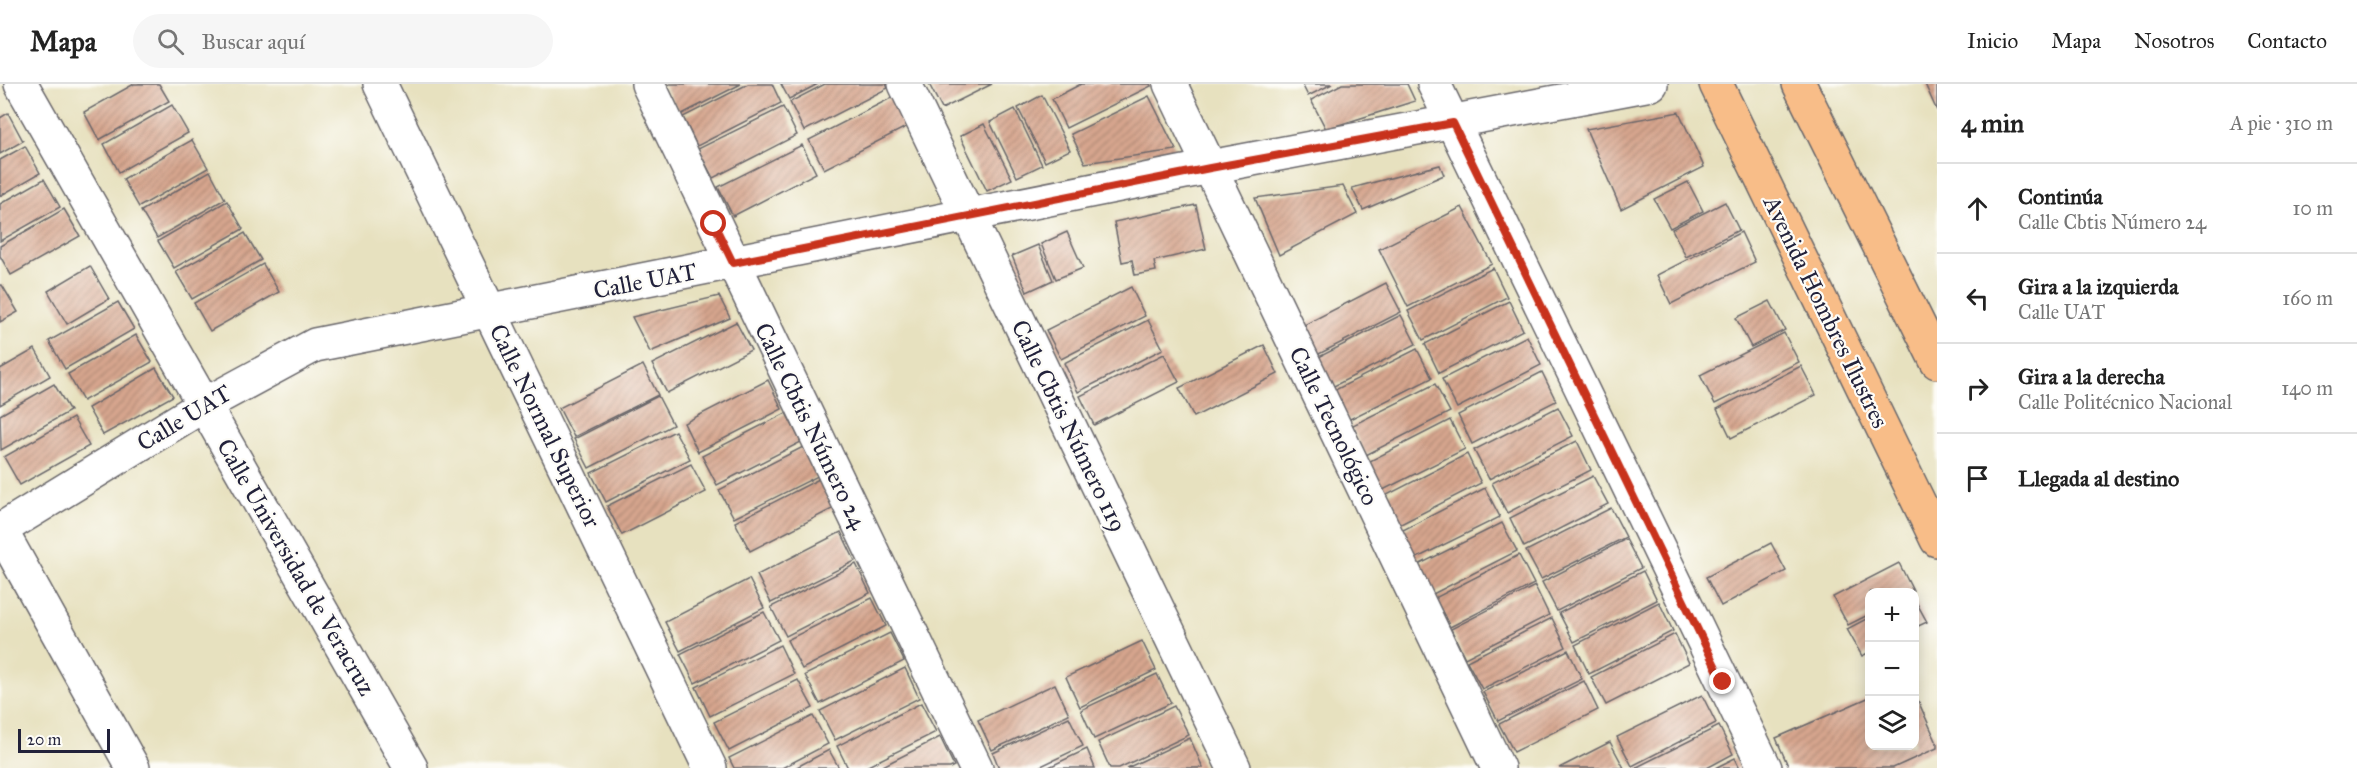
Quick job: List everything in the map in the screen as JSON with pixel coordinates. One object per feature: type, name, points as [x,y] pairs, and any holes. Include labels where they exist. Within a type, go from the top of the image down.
[{"type":"main road","name":"Avenida Hombres Ilustres","points":[[1716,84],[1937,540]]},
{"type":"main road","points":[[1799,84],[1937,362]]},
{"type":"street","name":"Calle Universidad de Veracruz","points":[[21,84],[411,768]]},
{"type":"street","name":"Calle Normal Superior","points":[[380,84],[710,768]]},
{"type":"street","name":"Calle Cbtis Número 24","points":[[648,84],[976,768]]},
{"type":"street","name":"Calle Cbtis Número 119","points":[[905,84],[1234,768]]},
{"type":"street","name":"Calle Tecnológico","points":[[1170,84],[1498,768]]},
{"type":"street","points":[[1434,84],[1765,768]]},
{"type":"street","name":"Calle UAT","points":[[0,530],[204,405],[315,345],[1210,168],[1651,84]]},
{"type":"street","points":[[0,530],[133,768]]},
{"type":"building","points":[[134,84],[159,84],[169,101],[99,140],[84,112]]},
{"type":"building","points":[[670,84],[741,84],[680,115],[665,86]]},
{"type":"building","points":[[748,84],[772,84],[781,103],[697,146],[683,117]]},
{"type":"building","points":[[781,84],[818,84],[789,99]]},
{"type":"building","points":[[825,84],[886,84],[888,88],[804,131],[790,102]]},
{"type":"building","points":[[929,84],[992,84],[942,109]]},
{"type":"building","points":[[1081,84],[1150,84],[1151,86],[1066,128],[1052,99]]},
{"type":"building","points":[[1302,84],[1332,84],[1308,96]]},
{"type":"building","points":[[1342,84],[1407,84],[1415,101],[1326,129],[1311,100]]},
{"type":"building","points":[[1925,84],[1937,84],[1937,111]]},
{"type":"building","points":[[1042,95],[1070,150],[1045,162],[1018,108]]},
{"type":"building","points":[[1149,96],[1176,150],[1085,163],[1071,134]]},
{"type":"building","points":[[893,97],[908,126],[824,169],[809,140]]},
{"type":"building","points":[[172,105],[188,133],[119,172],[104,144]]},
{"type":"building","points":[[783,107],[797,135],[713,178],[698,149]]},
{"type":"building","points":[[1015,109],[1042,165],[1017,177],[990,122]]},
{"type":"building","points":[[1679,112],[1704,167],[1621,209],[1586,129]]},
{"type":"building","points":[[8,113],[23,141],[0,154],[0,118]]},
{"type":"building","points":[[984,124],[1012,179],[987,191],[960,136]]},
{"type":"building","points":[[192,140],[208,168],[139,207],[123,179]]},
{"type":"building","points":[[802,145],[816,173],[733,216],[718,187]]},
{"type":"building","points":[[25,146],[40,173],[0,196],[0,160]]},
{"type":"building","points":[[1440,165],[1444,175],[1363,210],[1352,188]]},
{"type":"building","points":[[210,171],[225,199],[157,238],[141,211]]},
{"type":"building","points":[[44,179],[60,207],[0,241],[0,204]]},
{"type":"building","points":[[1688,182],[1703,211],[1670,228],[1654,199]]},
{"type":"building","points":[[1343,186],[1357,214],[1279,255],[1255,198]]},
{"type":"building","points":[[227,201],[243,229],[174,268],[158,241]]},
{"type":"building","points":[[1725,202],[1739,230],[1686,257],[1672,229]]},
{"type":"building","points":[[1196,205],[1206,249],[1154,261],[1156,271],[1135,275],[1132,260],[1122,262],[1114,222]]},
{"type":"building","points":[[1462,207],[1492,264],[1408,307],[1379,249]]},
{"type":"building","points":[[64,209],[80,236],[11,275],[0,256],[0,246]]},
{"type":"building","points":[[1067,232],[1083,268],[1056,279],[1041,244]]},
{"type":"building","points":[[1741,232],[1755,262],[1671,304],[1657,275]]},
{"type":"building","points":[[245,233],[261,260],[192,299],[176,272]]},
{"type":"building","points":[[1038,245],[1053,280],[1027,292],[1012,256]]},
{"type":"building","points":[[263,264],[279,292],[210,331],[194,303]]},
{"type":"building","points":[[90,266],[109,299],[67,324],[48,291]]},
{"type":"building","points":[[1493,268],[1507,297],[1423,340],[1408,311]]},
{"type":"building","points":[[1386,283],[1401,312],[1317,355],[1302,326]]},
{"type":"building","points":[[0,285],[18,312],[0,322]]},
{"type":"building","points":[[1131,287],[1145,316],[1061,359],[1046,330]]},
{"type":"building","points":[[719,296],[730,318],[650,352],[632,317]]},
{"type":"building","points":[[1509,301],[1523,330],[1439,373],[1425,344]]},
{"type":"building","points":[[1770,301],[1785,330],[1751,347],[1736,318]]},
{"type":"building","points":[[118,302],[134,329],[65,369],[49,341]]},
{"type":"building","points":[[1401,315],[1416,344],[1332,387],[1317,358]]},
{"type":"building","points":[[1148,320],[1163,349],[1078,392],[1064,363]]},
{"type":"building","points":[[736,322],[751,350],[667,393],[652,364]]},
{"type":"building","points":[[1784,333],[1799,362],[1715,404],[1700,375]]},
{"type":"building","points":[[136,335],[152,362],[83,401],[68,374]]},
{"type":"building","points":[[1527,336],[1541,365],[1457,408],[1442,379]]},
{"type":"building","points":[[1264,345],[1278,374],[1194,417],[1179,388]]},
{"type":"building","points":[[35,349],[50,376],[0,405],[0,369]]},
{"type":"building","points":[[1417,349],[1432,378],[1348,420],[1333,391]]},
{"type":"building","points":[[1164,354],[1179,382],[1094,425],[1080,396]]},
{"type":"building","points":[[643,365],[658,395],[574,437],[559,408]]},
{"type":"building","points":[[1801,366],[1816,395],[1731,438],[1717,409]]},
{"type":"building","points":[[156,368],[173,396],[103,435],[88,408]]},
{"type":"building","points":[[1542,372],[1556,401],[1472,444],[1458,415]]},
{"type":"building","points":[[768,380],[782,409],[698,452],[684,423]]},
{"type":"building","points":[[54,384],[70,411],[1,450],[0,415]]},
{"type":"building","points":[[1435,384],[1450,412],[1366,455],[1351,426]]},
{"type":"building","points":[[658,396],[673,425],[589,468],[574,439]]},
{"type":"building","points":[[1558,407],[1573,436],[1489,479],[1474,450]]},
{"type":"building","points":[[786,413],[801,442],[717,485],[702,456]]},
{"type":"building","points":[[73,418],[89,446],[20,485],[4,457]]},
{"type":"building","points":[[1450,420],[1465,449],[1381,491],[1366,463]]},
{"type":"building","points":[[675,431],[690,459],[606,502],[591,473]]},
{"type":"building","points":[[1577,441],[1591,470],[1507,513],[1492,483]]},
{"type":"building","points":[[803,447],[818,476],[734,518],[719,490]]},
{"type":"building","points":[[1467,454],[1481,483],[1397,526],[1383,497]]},
{"type":"building","points":[[691,464],[706,492],[622,535],[607,506]]},
{"type":"building","points":[[1593,476],[1608,504],[1524,547],[1510,518]]},
{"type":"building","points":[[819,479],[834,508],[750,551],[735,522]]},
{"type":"building","points":[[1485,488],[1500,517],[1415,559],[1401,531]]},
{"type":"building","points":[[1611,508],[1626,537],[1541,579],[1526,551]]},
{"type":"building","points":[[1502,523],[1517,551],[1433,594],[1418,565]]},
{"type":"building","points":[[841,532],[855,561],[771,603],[757,575]]},
{"type":"building","points":[[1626,539],[1641,568],[1557,611],[1542,582]]},
{"type":"building","points":[[1771,543],[1786,571],[1721,606],[1706,577]]},
{"type":"building","points":[[1519,555],[1534,584],[1450,627],[1435,598]]},
{"type":"building","points":[[1899,563],[1912,588],[1865,588],[1865,616],[1848,625],[1833,597]]},
{"type":"building","points":[[856,564],[870,593],[786,636],[771,607]]},
{"type":"building","points":[[1643,571],[1657,600],[1574,642],[1559,613]]},
{"type":"building","points":[[749,579],[764,608],[680,651],[665,622]]},
{"type":"building","points":[[1535,586],[1549,615],[1465,658],[1451,629]]},
{"type":"building","points":[[872,598],[886,626],[802,669],[787,640]]},
{"type":"building","points":[[1659,602],[1673,631],[1589,674],[1575,645]]},
{"type":"building","points":[[1919,607],[1927,622],[1919,626]]},
{"type":"building","points":[[764,612],[779,640],[695,683],[680,654]]},
{"type":"building","points":[[1552,618],[1566,647],[1482,689],[1467,661]]},
{"type":"building","points":[[1865,620],[1865,654],[1862,656],[1847,629]]},
{"type":"building","points":[[890,633],[904,661],[820,704],[805,675]]},
{"type":"building","points":[[1675,634],[1689,663],[1606,705],[1591,677]]},
{"type":"building","points":[[1142,641],[1156,670],[1080,707],[1066,677]]},
{"type":"building","points":[[780,645],[794,674],[710,716],[696,687]]},
{"type":"building","points":[[1568,650],[1582,679],[1498,721],[1483,692]]},
{"type":"building","points":[[905,668],[919,698],[835,740],[820,711]]},
{"type":"building","points":[[1157,674],[1171,703],[1094,739],[1081,710]]},
{"type":"building","points":[[798,680],[813,708],[729,751],[714,722]]},
{"type":"building","points":[[1584,681],[1598,710],[1514,752],[1499,724]]},
{"type":"building","points":[[1055,684],[1069,714],[992,750],[978,720]]},
{"type":"building","points":[[1702,695],[1716,723],[1632,766],[1617,737]]},
{"type":"building","points":[[1865,699],[1865,750],[1919,750],[1919,703],[1937,743],[1937,748],[1893,768],[1789,768],[1776,738]]},
{"type":"building","points":[[921,703],[936,732],[864,768],[848,768],[837,746]]},
{"type":"building","points":[[1174,706],[1189,735],[1119,768],[1110,768],[1098,742]]},
{"type":"building","points":[[813,716],[828,744],[782,768],[734,768],[729,758]]},
{"type":"building","points":[[1069,717],[1083,746],[1037,768],[999,768],[993,753]]},
{"type":"building","points":[[1719,726],[1733,754],[1707,768],[1635,768]]},
{"type":"building","points":[[940,737],[954,766],[950,768],[879,768]]},
{"type":"building","points":[[1190,738],[1203,768],[1127,768]]},
{"type":"building","points":[[1610,742],[1624,768],[1559,768]]},
{"type":"building","points":[[1087,749],[1095,768],[1047,768]]},
{"type":"building","points":[[829,750],[839,768],[795,768]]},
{"type":"building","points":[[1735,758],[1740,768],[1715,768]]},
{"type":"route","points":[[714,224],[733,263],[1210,168],[1453,123],[1723,682]]}]
